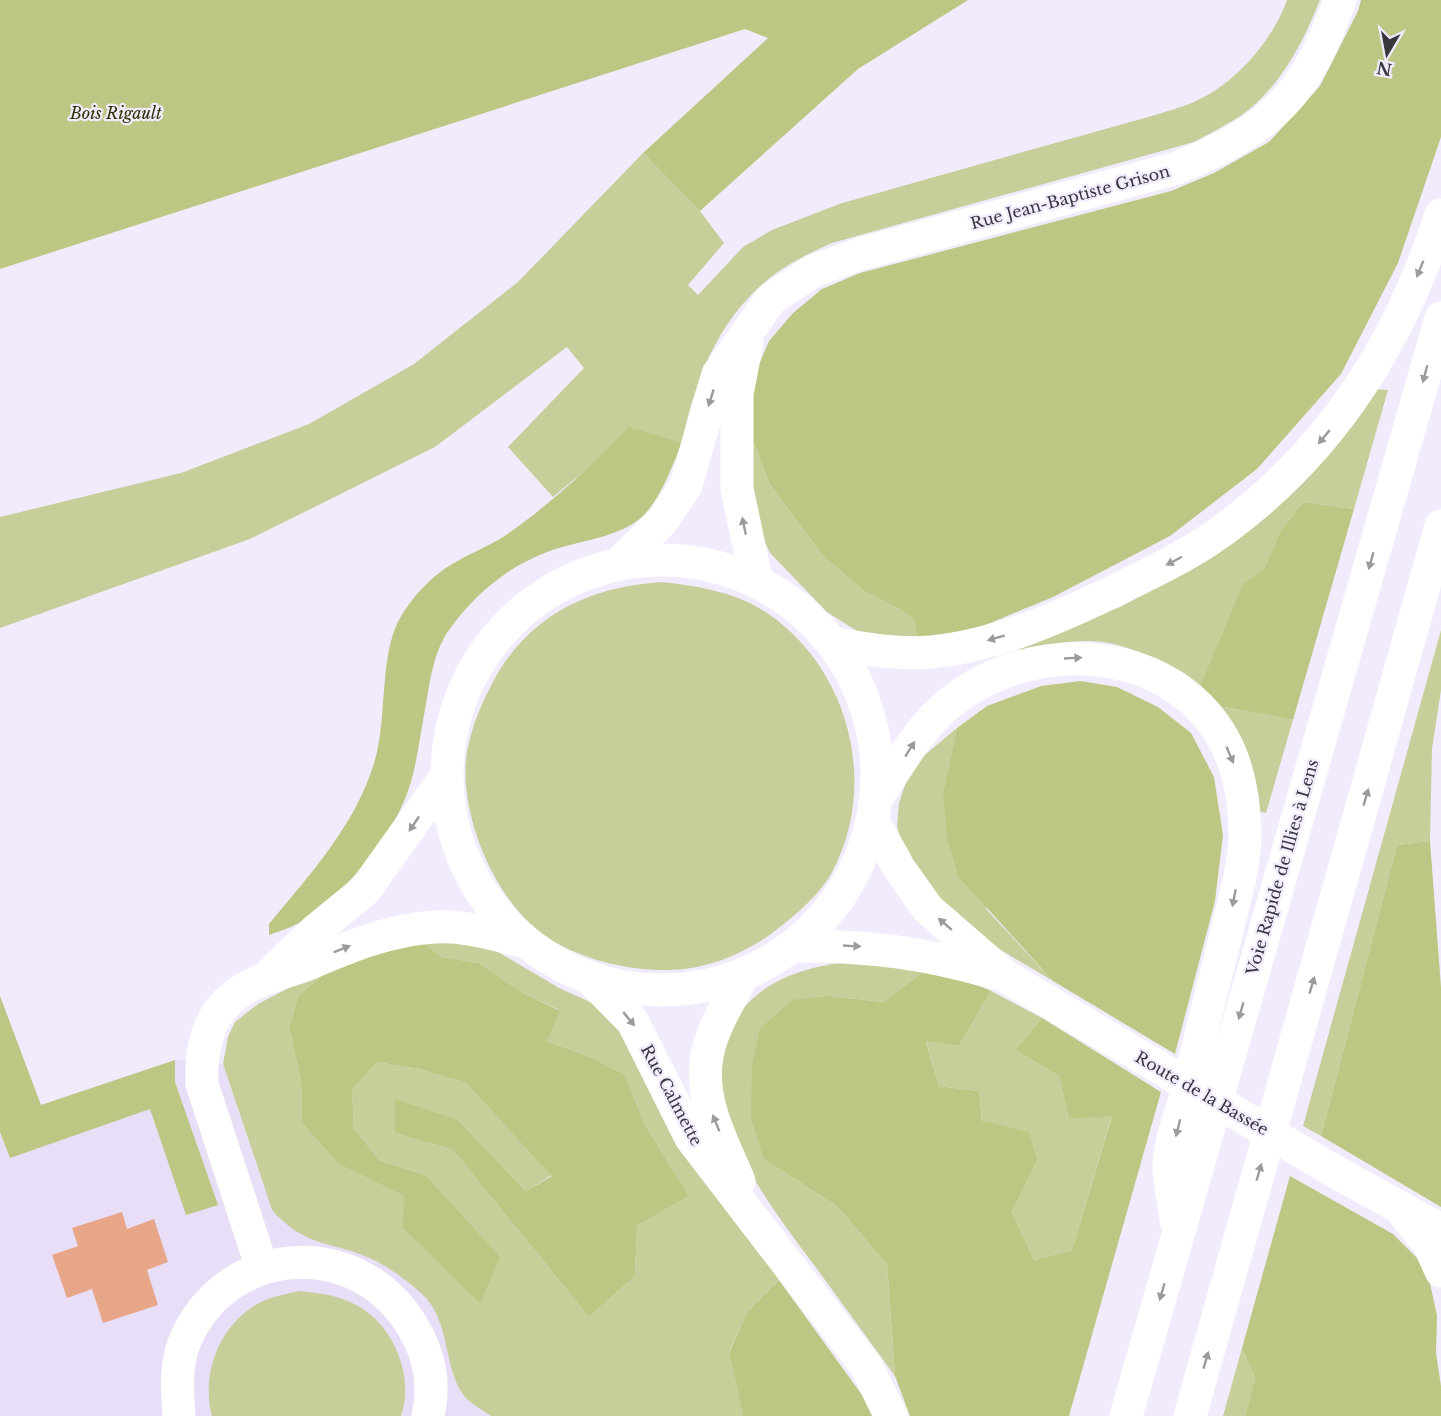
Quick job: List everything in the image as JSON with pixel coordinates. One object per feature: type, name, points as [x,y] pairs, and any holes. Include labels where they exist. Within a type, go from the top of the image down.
[{"type":"main road","name":"Rue Jean-Baptiste Grison","points":[[619,564],[663,520],[686,485],[718,374],[771,299],[813,271],[860,254],[1176,168],[1220,150],[1252,131],[1284,104],[1307,75],[1328,33],[1340,0]]},
{"type":"main road","points":[[832,643],[882,652],[932,652],[993,639],[1064,615],[1179,558],[1230,525],[1280,483],[1309,453],[1360,390],[1392,337],[1441,215]]},
{"type":"main road","name":"Voie Rapide de Illies à Lens","points":[[1126,1416],[1441,318]]},
{"type":"main road","name":"Rue Jean-Baptiste Grison","points":[[749,329],[737,394],[737,489],[757,582]]},
{"type":"main road","points":[[1190,1416],[1441,526]]},
{"type":"main road","points":[[875,809],[877,765],[871,722],[852,674],[832,643],[799,609],[757,582],[719,568],[687,562],[665,560],[619,564],[588,573],[533,602],[507,626],[486,651],[470,678],[457,708],[448,747],[447,775],[452,825],[472,877],[487,900],[526,942],[556,962],[588,977],[627,987],[666,990],[706,986],[743,975],[794,946],[822,919],[844,890],[858,864],[875,809],[925,726],[951,701],[981,682],[1028,665],[1055,659],[1085,657],[1118,663],[1155,676],[1191,701],[1211,722],[1227,748],[1239,778],[1245,841],[1232,910],[1169,1163],[1178,1236]]},
{"type":"main road","points":[[267,976],[316,930],[365,890],[447,775]]},
{"type":"main road","name":"Route de la Bassée","points":[[875,809],[899,868],[928,909],[1005,976],[1334,1171],[1441,1230]]},
{"type":"main road","points":[[262,1268],[202,1084],[201,1060],[208,1034],[220,1011],[238,992],[267,976],[304,965],[356,944],[419,929],[467,928],[526,942]]},
{"type":"main road","name":"Route de la Bassée","points":[[794,946],[850,945],[897,950],[953,961],[1005,976]]},
{"type":"main road","name":"Rue Calmette","points":[[743,975],[719,1022],[706,1063],[708,1105],[754,1216]]},
{"type":"main road","name":"Rue Calmette","points":[[588,977],[633,1022],[692,1138],[754,1216],[866,1366],[891,1416]]},
{"type":"main road","name":"Route de la Bassée","points":[[1400,1209],[1429,1244],[1441,1271]]},
{"type":"main road","points":[[179,1416],[176,1379],[187,1336],[212,1299],[248,1274],[286,1262],[331,1264],[370,1279],[403,1309],[425,1348],[431,1377],[431,1401],[428,1416]]},
{"type":"shaded area","points":[[0,996],[41,1105],[175,1060],[223,1064],[264,1189],[450,1276],[602,1416],[0,1416]]},
{"type":"green space","name":"Bois Rigault","points":[[0,0],[968,0],[858,69],[700,211],[643,153],[768,38],[745,29],[0,269]]},
{"type":"green space","points":[[1287,0],[1320,0],[1306,33],[1288,65],[1266,94],[1253,106],[1211,133],[1194,142],[832,243],[792,263],[765,282],[746,300],[716,343],[695,391],[682,443],[588,468],[553,497],[508,447],[584,368],[567,347],[435,447],[250,539],[0,628],[0,517],[181,473],[309,424],[414,364],[518,282],[643,153],[700,211],[724,243],[688,285],[698,295],[743,247],[772,230],[842,203],[1148,117],[1196,101],[1225,84],[1251,59],[1272,30]]},
{"type":"green space","points":[[1361,0],[1441,0],[1441,137],[1398,263],[1341,374],[1257,469],[1170,536],[1053,597],[954,638],[918,642],[914,620],[901,610],[864,591],[822,555],[769,483],[755,445],[745,431],[755,374],[769,341],[793,313],[822,289],[860,273],[1171,191],[1214,173],[1269,142],[1320,86],[1358,11]]},
{"type":"green space","points":[[1375,389],[1388,390],[1354,509],[1303,502],[1280,532],[1264,569],[1243,585],[1199,688],[1176,672],[1135,650],[1115,644],[1073,641],[1021,652],[1017,644],[1120,607],[1194,567]]},
{"type":"green space","points":[[629,427],[682,443],[656,499],[644,515],[634,523],[610,534],[532,558],[505,574],[469,605],[449,630],[438,651],[431,674],[409,788],[379,846],[349,882],[316,911],[299,923],[269,935],[269,924],[333,844],[359,800],[370,776],[380,737],[389,651],[398,622],[408,605],[430,581],[446,568],[500,539],[539,511]]},
{"type":"green space","points":[[745,431],[755,445],[769,483],[822,555],[864,591],[901,610],[914,620],[918,642],[857,631],[827,612],[770,553],[754,519]]},
{"type":"green space","points":[[1303,502],[1354,509],[1293,720],[1219,706],[1199,688],[1243,584],[1264,569],[1280,532]]},
{"type":"green space","points":[[662,582],[703,588],[743,600],[767,613],[795,636],[818,664],[836,696],[848,731],[854,767],[853,803],[846,839],[826,883],[812,899],[779,928],[735,955],[696,967],[654,970],[638,969],[593,959],[551,940],[531,925],[498,882],[485,857],[468,803],[466,777],[469,742],[490,687],[502,666],[530,633],[566,607],[599,593]]},
{"type":"green space","points":[[1441,630],[1441,690],[1432,749],[1430,841],[1397,845],[1321,1136],[1303,1126]]},
{"type":"green space","points":[[1081,681],[1117,687],[1158,707],[1191,733],[1214,777],[1223,835],[1215,901],[1175,1054],[1053,981],[958,876],[947,838],[943,792],[957,728],[987,706],[1041,686]]},
{"type":"green space","points":[[1219,706],[1293,720],[1266,813],[1259,811]]},
{"type":"green space","points":[[957,728],[943,792],[987,910],[1053,981],[969,931],[935,901],[902,847],[897,826],[899,803],[906,782],[920,759]]},
{"type":"green space","points":[[1430,841],[1441,987],[1441,1207],[1321,1136],[1397,845]]},
{"type":"green space","points":[[463,941],[495,950],[559,988],[590,1002],[614,1018],[779,1280],[747,1312],[729,1352],[743,1416],[491,1416],[468,1400],[458,1385],[438,1317],[431,1304],[421,1293],[376,1261],[297,1232],[272,1210],[223,1064],[228,1037],[235,1022],[258,1004],[338,962],[298,996],[289,1028],[301,1081],[302,1123],[338,1164],[404,1196],[425,1175],[379,1160],[354,1128],[352,1090],[377,1062],[419,1069],[466,1083],[552,1175],[526,1191],[458,1120],[395,1133],[453,1150],[589,1317],[635,1276],[637,1226],[689,1196],[645,1125],[625,1075],[593,1058],[547,1041],[559,1010],[523,993],[479,963],[442,957],[424,943]]},
{"type":"green space","points":[[424,943],[442,957],[479,963],[523,993],[560,1011],[547,1041],[593,1058],[625,1075],[645,1125],[689,1196],[637,1226],[635,1276],[589,1317],[453,1150],[395,1133],[395,1099],[458,1120],[526,1191],[552,1176],[466,1083],[419,1069],[377,1062],[352,1090],[354,1128],[379,1160],[425,1175],[500,1257],[480,1303],[403,1228],[404,1196],[338,1164],[302,1123],[301,1081],[289,1028],[298,996],[338,962]]},
{"type":"green space","points":[[854,961],[926,969],[884,1002],[829,996],[764,1159],[838,1207],[887,1265],[895,1376],[753,1177],[728,1125],[721,1099],[718,1074],[725,1040],[744,1007],[757,995],[786,977],[802,971]]},
{"type":"green space","points":[[926,969],[964,979],[991,991],[959,1046],[926,1041],[939,1086],[979,1091],[982,1121],[1029,1132],[1037,1161],[1012,1212],[1034,1260],[1072,1250],[1112,1116],[1069,1119],[1059,1076],[1015,1050],[1042,1018],[1161,1092],[1069,1416],[910,1416],[895,1376],[887,1265],[838,1207],[764,1159],[751,1118],[752,1064],[760,1029],[792,1000],[829,996],[884,1002]]},
{"type":"green space","points":[[991,991],[1042,1018],[1015,1050],[1059,1076],[1069,1119],[1112,1115],[1072,1250],[1034,1260],[1012,1212],[1037,1161],[982,1121],[979,1091],[939,1086],[926,1040],[959,1046]]},
{"type":"green space","points":[[0,996],[41,1105],[175,1060],[175,1082],[218,1205],[186,1215],[150,1109],[10,1158],[0,1132]]},
{"type":"green space","points":[[1290,1176],[1393,1234],[1418,1259],[1430,1283],[1437,1316],[1436,1353],[1441,1386],[1441,1416],[1245,1416],[1255,1378],[1242,1348]]},
{"type":"green space","points":[[779,1280],[862,1395],[872,1416],[743,1416],[729,1353],[747,1312]]},
{"type":"green space","points":[[299,1291],[342,1299],[356,1305],[381,1325],[398,1353],[403,1368],[405,1401],[401,1416],[212,1416],[209,1380],[219,1345],[229,1330],[255,1305],[271,1298]]},
{"type":"green space","points":[[1242,1348],[1255,1378],[1245,1416],[1223,1416]]},
{"type":"building","points":[[122,1212],[127,1229],[154,1219],[168,1262],[147,1270],[158,1305],[103,1323],[92,1289],[67,1298],[52,1255],[78,1246],[72,1228]]}]
